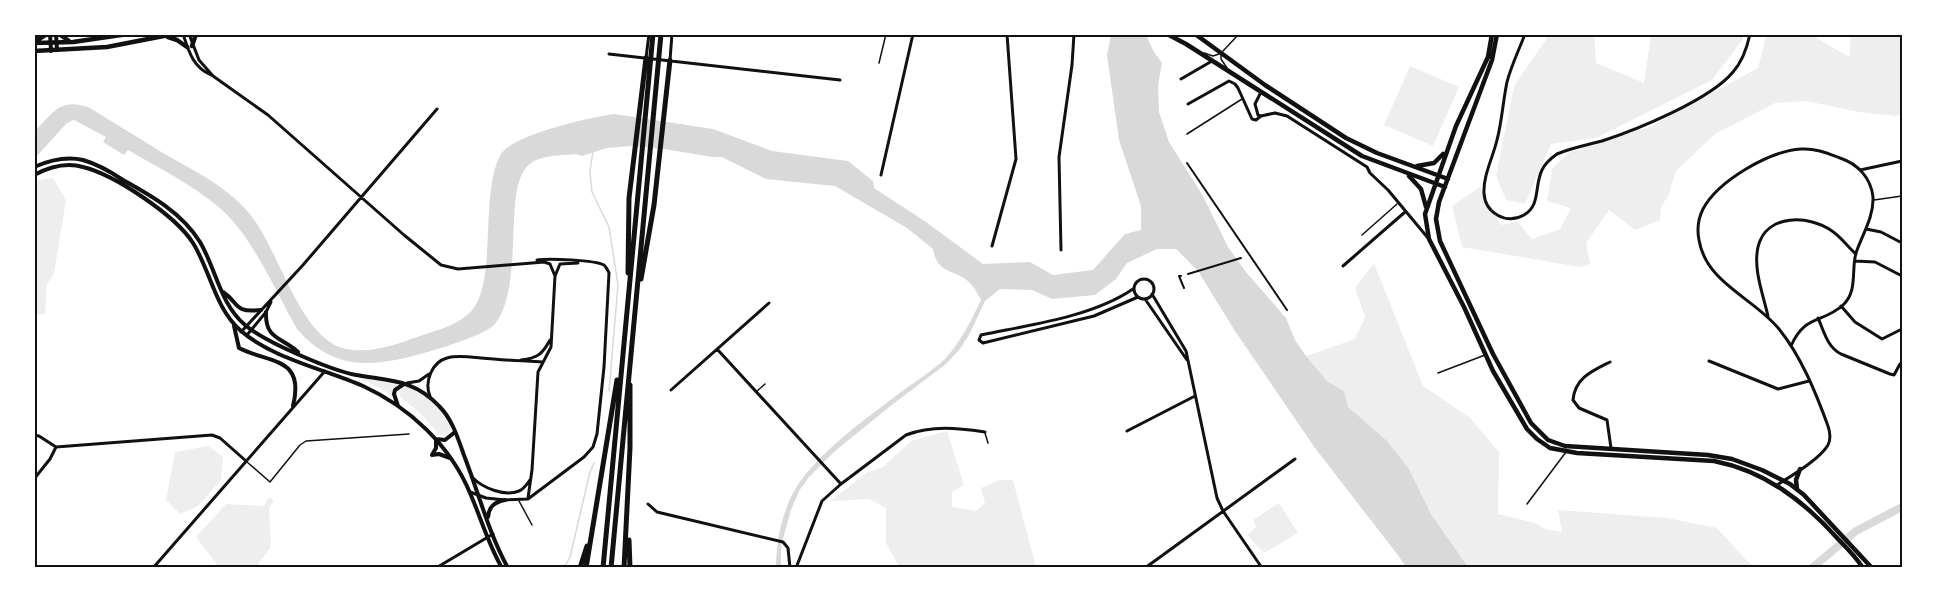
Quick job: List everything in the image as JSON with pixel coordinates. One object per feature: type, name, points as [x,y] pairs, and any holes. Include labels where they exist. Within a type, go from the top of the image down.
[{"type":"highway","points":[[603,567],[653,34]]},
{"type":"highway","points":[[611,567],[661,34]]},
{"type":"highway","points":[[629,293],[629,210],[646,58]]},
{"type":"highway","points":[[636,302],[654,205],[670,60]]},
{"type":"highway","points":[[585,567],[623,345]]},
{"type":"highway","points":[[624,567],[630,448],[630,362]]},
{"type":"highway","points":[[627,521],[630,567]]},
{"type":"highway","points":[[580,567],[592,530]]},
{"type":"main road","points":[[34,43],[49,34]]},
{"type":"main road","points":[[57,34],[74,42]]},
{"type":"main road","points":[[34,43],[74,42],[128,34]]},
{"type":"main road","points":[[34,51],[107,47],[174,34]]},
{"type":"main road","points":[[165,37],[190,46],[196,34]]},
{"type":"main road","points":[[1167,34],[1198,51],[1362,156],[1445,187]]},
{"type":"main road","points":[[1195,34],[1265,85],[1346,138],[1448,179]]},
{"type":"main road","points":[[1492,34],[1488,57],[1437,175],[1426,207],[1425,222],[1429,239],[1464,307],[1485,355],[1527,429],[1543,444],[1566,452],[1724,463],[1778,485],[1836,533]]},
{"type":"main road","points":[[1497,34],[1492,60],[1445,187],[1436,219],[1444,252],[1493,354],[1527,416],[1542,435],[1556,443],[1576,448],[1722,457],[1762,470],[1797,489],[1850,548],[1872,567]]},
{"type":"main road","points":[[1261,92],[1265,85]]},
{"type":"main road","points":[[1413,166],[1434,163],[1447,150]]},
{"type":"main road","points":[[1407,174],[1418,183],[1426,207]]},
{"type":"main road","points":[[1797,489],[1796,480],[1800,469]]},
{"type":"main road","points":[[1850,548],[1863,567]]},
{"type":"street","points":[[49,34],[54,43]]},
{"type":"street","points":[[54,50],[57,34]]},
{"type":"street","points":[[183,34],[190,46]]},
{"type":"street","points":[[189,34],[193,62],[198,67],[213,75],[268,115],[441,265],[458,269],[558,258],[596,263],[604,266],[609,273],[604,367],[596,441],[584,457],[528,499],[505,500],[470,492]]},
{"type":"street","points":[[646,58],[649,34]]},
{"type":"street","points":[[670,60],[672,34]]},
{"type":"street","points":[[881,175],[913,34]]},
{"type":"street","points":[[992,246],[1016,159],[1007,34]]},
{"type":"street","points":[[1061,250],[1059,157],[1074,34]]},
{"type":"street","points":[[1525,34],[1508,81],[1498,139],[1484,185],[1486,203],[1490,210],[1502,218],[1516,218],[1529,211],[1537,198],[1542,170],[1557,154],[1626,133],[1714,89],[1725,81],[1740,63],[1750,34]]},
{"type":"street","points":[[609,54],[840,80]]},
{"type":"street","points":[[1181,79],[1212,61]]},
{"type":"street","points":[[1188,104],[1229,81],[1235,84],[1252,119],[1256,120],[1261,116],[1275,113],[1287,116],[1367,167],[1429,239]]},
{"type":"street","points":[[1261,92],[1255,108],[1261,116]]},
{"type":"street","points":[[247,336],[272,300],[437,109]]},
{"type":"street","points":[[1778,485],[1828,446],[1830,435],[1824,413],[1791,346],[1768,317],[1718,278],[1703,255],[1697,230],[1703,208],[1733,178],[1780,152],[1815,149],[1851,162],[1860,170],[1870,183],[1873,201],[1866,229],[1856,254],[1851,292],[1841,306],[1801,328],[1791,346]]},
{"type":"street","points":[[34,167],[56,160],[84,160],[160,201],[192,231],[208,257],[234,314],[246,326],[271,341],[301,354],[348,372],[407,383],[431,398],[444,412],[455,431],[493,534],[508,567]]},
{"type":"street","points":[[1860,170],[1902,161]]},
{"type":"street","points":[[1187,163],[1287,310]]},
{"type":"street","points":[[34,175],[57,166],[82,166],[129,189],[170,216],[193,244],[219,301],[241,332],[276,352],[376,393],[398,407],[436,439],[452,458],[470,492],[487,537],[502,567]]},
{"type":"street","points":[[1343,266],[1405,212]]},
{"type":"street","points":[[1768,317],[1757,260],[1761,238],[1774,224],[1792,220],[1806,220],[1820,224],[1833,231],[1856,254]]},
{"type":"street","points":[[1866,229],[1881,232],[1902,243]]},
{"type":"street","points":[[1188,274],[1241,258]]},
{"type":"street","points":[[532,261],[547,262],[552,267],[555,276]]},
{"type":"street","points":[[1855,261],[1875,262],[1902,276]]},
{"type":"street","points":[[528,499],[538,372],[551,347],[555,276],[560,264],[582,262]]},
{"type":"street","points":[[1181,276],[1179,276],[1184,288]]},
{"type":"street","points":[[1188,362],[1145,299],[1138,297],[1107,312],[1059,326],[983,343],[979,339],[981,335],[1103,305],[1133,289],[1136,283],[1144,279],[1152,284],[1152,294],[1183,345],[1188,362],[1216,492],[1223,511],[1262,567]]},
{"type":"street","points":[[1133,289],[1138,297]]},
{"type":"street","points":[[222,292],[238,307],[264,311]]},
{"type":"street","points":[[1145,299],[1152,294]]},
{"type":"street","points":[[671,390],[769,303]]},
{"type":"street","points":[[1841,306],[1855,322],[1882,339],[1902,329]]},
{"type":"street","points":[[236,337],[264,311]]},
{"type":"street","points":[[264,311],[267,328],[272,335],[301,354]]},
{"type":"street","points":[[1818,318],[1834,351],[1894,375],[1900,364]]},
{"type":"street","points":[[234,325],[239,348],[280,362],[291,370],[295,384],[293,406]]},
{"type":"street","points":[[513,361],[539,357],[551,339]]},
{"type":"street","points":[[717,349],[841,484]]},
{"type":"street","points":[[398,407],[394,394],[400,385],[419,381],[430,374],[438,363],[451,357],[542,362]]},
{"type":"street","points":[[1709,361],[1778,388],[1809,381]]},
{"type":"street","points":[[1610,362],[1582,378],[1574,390],[1573,400],[1579,408],[1607,420],[1611,450]]},
{"type":"street","points":[[153,567],[325,371]]},
{"type":"street","points":[[430,374],[427,386],[431,398]]},
{"type":"street","points":[[1127,431],[1195,396]]},
{"type":"street","points":[[789,557],[797,566],[822,501],[906,435],[915,431],[950,427],[985,432]]},
{"type":"street","points":[[436,439],[445,440],[455,431]]},
{"type":"street","points":[[34,435],[56,447],[212,435],[220,438],[246,461]]},
{"type":"street","points":[[436,439],[436,448],[432,455],[439,454],[452,458]]},
{"type":"street","points":[[34,478],[50,459],[56,447]]},
{"type":"street","points":[[1145,567],[1295,459]]},
{"type":"street","points":[[473,477],[484,487],[510,492],[522,489],[531,478]]},
{"type":"street","points":[[488,518],[490,508],[505,500]]},
{"type":"street","points":[[648,504],[657,512],[783,542],[788,548],[790,567]]},
{"type":"street","points":[[436,567],[444,565],[493,534]]},
{"type":"lane","points":[[879,63],[886,34]]},
{"type":"lane","points":[[1198,51],[1213,56],[1222,53],[1239,34]]},
{"type":"lane","points":[[1222,53],[1221,59],[1230,73]]},
{"type":"lane","points":[[1187,134],[1243,99]]},
{"type":"lane","points":[[1873,201],[1902,196]]},
{"type":"lane","points":[[1362,235],[1398,203]]},
{"type":"lane","points":[[1438,373],[1485,355]]},
{"type":"lane","points":[[756,391],[765,384]]},
{"type":"lane","points":[[985,432],[988,443]]},
{"type":"lane","points":[[246,461],[270,482],[300,445],[306,441],[409,434]]},
{"type":"lane","points":[[1527,504],[1566,452]]},
{"type":"lane","points":[[518,501],[532,525]]},
{"type":"shaded area","points":[[1111,35],[1146,35],[1162,63],[1158,86],[1159,112],[1169,142],[1203,196],[1228,247],[1246,272],[1286,318],[1295,340],[1306,356],[1328,382],[1344,391],[1348,407],[1387,441],[1409,469],[1431,514],[1468,567],[1406,567],[1315,448],[1235,331],[1198,271],[1176,249],[1157,249],[1127,263],[1116,279],[1095,295],[1052,299],[1032,290],[1000,289],[985,301],[970,333],[960,349],[946,364],[835,451],[809,477],[799,491],[791,510],[781,546],[781,567],[776,567],[777,547],[784,517],[791,497],[805,475],[844,436],[945,359],[961,338],[981,300],[970,283],[943,267],[935,257],[933,249],[907,228],[835,186],[766,179],[722,157],[664,149],[631,146],[607,148],[582,156],[576,154],[542,158],[529,164],[517,188],[509,290],[501,315],[494,325],[463,341],[432,351],[395,360],[366,363],[341,360],[308,340],[297,329],[263,265],[243,234],[221,209],[187,185],[128,150],[124,155],[103,142],[106,137],[74,120],[67,123],[35,158],[34,132],[58,108],[71,104],[80,105],[90,108],[208,179],[239,202],[259,227],[301,308],[313,325],[326,339],[351,350],[370,350],[399,343],[450,326],[467,315],[477,303],[483,285],[494,171],[501,154],[520,140],[536,134],[571,123],[614,114],[713,129],[772,151],[848,161],[873,181],[874,188],[926,222],[983,264],[1030,262],[1053,275],[1093,270],[1125,234],[1141,230],[1141,206],[1119,140],[1107,55]]},
{"type":"shaded area","points":[[1549,35],[1594,35],[1596,63],[1644,83],[1651,35],[1743,35],[1743,39],[1712,80],[1596,138],[1551,144],[1525,204],[1506,200],[1496,175],[1514,86]]},
{"type":"shaded area","points":[[1851,35],[1902,35],[1902,114],[1896,116],[1859,112],[1806,101],[1775,103],[1715,134],[1676,171],[1668,196],[1661,207],[1660,220],[1635,230],[1609,210],[1586,243],[1590,264],[1580,267],[1462,247],[1452,206],[1480,187],[1501,225],[1517,221],[1532,239],[1560,229],[1571,208],[1547,201],[1552,169],[1568,153],[1652,126],[1758,68],[1766,37],[1813,36],[1849,57]]},
{"type":"shaded area","points":[[1410,66],[1459,87],[1433,146],[1384,125]]},
{"type":"shaded area","points":[[53,178],[66,200],[54,274],[47,284],[45,314],[37,314],[34,299],[35,181]]},
{"type":"shaded area","points":[[1374,263],[1423,386],[1469,417],[1499,452],[1498,514],[1562,532],[1558,510],[1667,518],[1717,528],[1747,561],[1757,567],[1468,567],[1431,514],[1409,469],[1348,407],[1343,391],[1328,382],[1306,356],[1355,339],[1365,317],[1355,288]]},
{"type":"shaded area","points":[[356,376],[400,382],[393,389],[392,398],[387,392]]},
{"type":"shaded area","points":[[404,386],[419,391],[432,400],[451,426],[449,434],[440,435],[419,412],[401,398],[399,392]]},
{"type":"shaded area","points":[[947,431],[964,485],[952,492],[952,507],[976,511],[985,503],[981,488],[999,480],[1013,480],[1036,567],[899,567],[886,543],[886,508],[869,499],[831,501],[866,473],[883,467],[911,441]]},
{"type":"shaded area","points":[[208,446],[223,457],[221,480],[198,506],[180,514],[166,500],[175,452]]},
{"type":"shaded area","points":[[269,497],[274,501],[269,507],[271,547],[256,567],[219,567],[196,537],[226,504],[264,506]]},
{"type":"shaded area","points":[[1279,503],[1298,533],[1264,553],[1247,535],[1256,527],[1253,520]]},
{"type":"waterway","points":[[593,151],[590,171],[592,192],[609,227],[618,285],[609,391]]},
{"type":"waterway","points":[[564,568],[570,557],[594,463]]},
{"type":"waterway","points":[[1812,568],[1856,531],[1902,507]]}]
